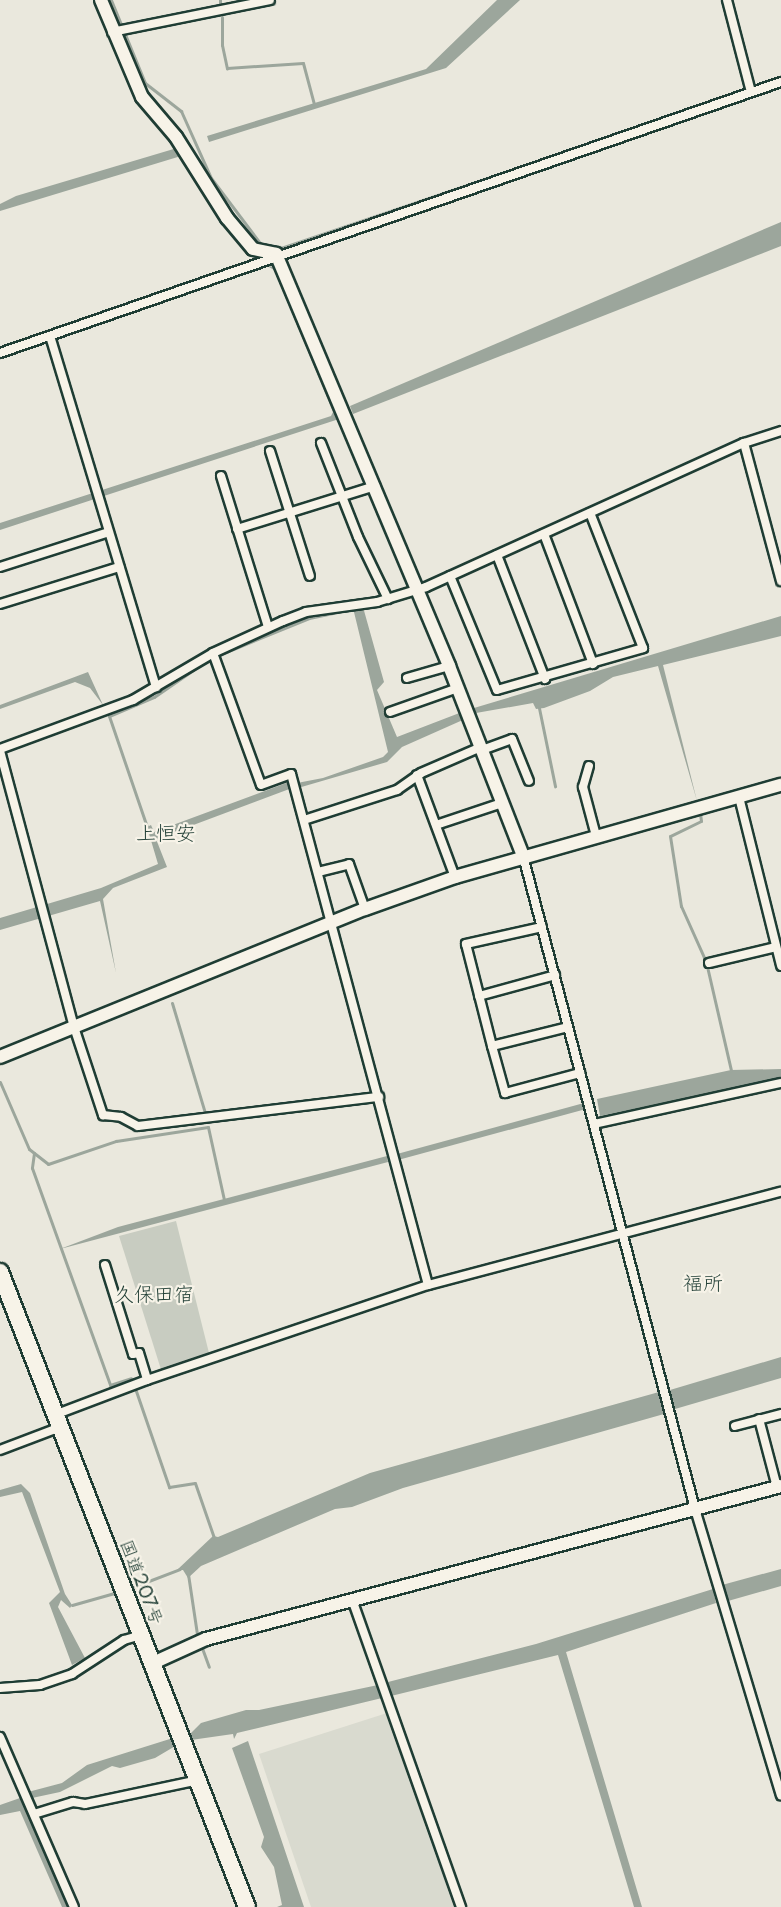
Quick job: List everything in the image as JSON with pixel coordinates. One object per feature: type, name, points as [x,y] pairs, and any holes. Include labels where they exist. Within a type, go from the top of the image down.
[{"type":"highway","name":"国道207号","points":[[0,1272],[200,1780],[247,1907]]},
{"type":"street","points":[[101,0],[120,31],[142,97],[176,137],[227,218],[254,249],[276,254]]},
{"type":"street","points":[[120,31],[270,0]]},
{"type":"street","points":[[727,0],[750,87]]},
{"type":"street","points":[[0,353],[750,87],[781,82]]},
{"type":"street","points":[[276,254],[375,486],[524,856],[695,1509],[781,1796]]},
{"type":"street","points":[[50,336],[156,687]]},
{"type":"street","points":[[379,1097],[138,1126],[121,1117],[103,1115],[75,1027],[0,750],[110,709],[156,687],[213,653],[268,627],[306,612],[388,599],[417,589],[744,443],[781,431]]},
{"type":"street","points":[[321,443],[388,599]]},
{"type":"street","points":[[744,443],[781,581]]},
{"type":"street","points":[[270,451],[310,576]]},
{"type":"street","points":[[221,476],[268,627]]},
{"type":"street","points":[[237,529],[375,486]]},
{"type":"street","points":[[450,576],[497,690],[545,679],[643,648],[590,513]]},
{"type":"street","points":[[0,567],[109,532]]},
{"type":"street","points":[[544,534],[593,664]]},
{"type":"street","points":[[497,555],[545,679]]},
{"type":"street","points":[[0,604],[119,567]]},
{"type":"street","points":[[213,653],[261,785],[291,774],[333,923],[428,1285]]},
{"type":"street","points":[[407,678],[449,666]]},
{"type":"street","points":[[390,712],[458,688]]},
{"type":"street","points":[[304,820],[397,790],[417,775],[512,739],[529,781]]},
{"type":"street","points":[[589,766],[583,787],[596,836]]},
{"type":"street","points":[[417,775],[454,877]]},
{"type":"street","points":[[0,1057],[365,909],[454,877],[781,785]]},
{"type":"street","points":[[739,796],[781,966]]},
{"type":"street","points":[[436,825],[502,803]]},
{"type":"street","points":[[318,872],[349,864],[365,909]]},
{"type":"street","points":[[542,927],[466,944],[492,1046],[505,1093],[580,1073]]},
{"type":"street","points":[[709,963],[776,947]]},
{"type":"street","points":[[479,996],[555,975]]},
{"type":"street","points":[[492,1046],[568,1027]]},
{"type":"street","points":[[594,1124],[781,1083]]},
{"type":"street","points":[[0,1450],[147,1380],[428,1285],[622,1231],[781,1192]]},
{"type":"street","points":[[105,1265],[133,1354],[139,1353],[147,1380]]},
{"type":"street","points":[[735,1426],[781,1414]]},
{"type":"street","points":[[153,1663],[206,1639],[353,1602],[779,1486],[759,1419]]},
{"type":"street","points":[[353,1602],[460,1907]]},
{"type":"street","points":[[0,1688],[40,1685],[72,1674],[124,1640],[142,1635]]},
{"type":"street","points":[[0,1737],[74,1907]]},
{"type":"street","points":[[34,1814],[73,1802],[85,1804],[200,1780]]},
{"type":"shaded area","points":[[497,0],[520,0],[446,68],[209,142],[207,136],[426,69]]},
{"type":"shaded area","points":[[177,148],[181,156],[0,211],[0,204],[16,196]]},
{"type":"shaded area","points":[[781,222],[781,246],[353,414],[350,406]]},
{"type":"shaded area","points":[[264,264],[275,268],[339,419],[0,530],[0,523],[331,416],[333,412],[274,270]]},
{"type":"shaded area","points":[[363,607],[384,682],[377,690],[397,737],[462,712],[465,719],[402,747],[387,762],[298,788],[297,783],[323,778],[383,757],[388,752],[353,608]]},
{"type":"shaded area","points":[[781,616],[781,636],[663,665],[697,801],[658,666],[613,677],[590,691],[544,708],[536,709],[533,703],[476,713],[474,708]]},
{"type":"shaded area","points":[[88,672],[103,705],[90,688],[75,682],[0,709],[0,705]]},
{"type":"shaded area","points":[[289,782],[292,788],[156,839],[167,867],[113,888],[103,899],[116,973],[100,901],[0,930],[0,918],[101,888],[158,864],[147,827],[151,825],[154,832]]},
{"type":"shaded area","points":[[781,1069],[781,1078],[600,1116],[597,1099],[731,1070]]},
{"type":"shaded area","points":[[584,1103],[586,1109],[398,1160],[397,1154]]},
{"type":"shaded area","points":[[387,1156],[388,1162],[60,1249],[118,1227]]},
{"type":"shaded area","points":[[176,1221],[211,1361],[164,1379],[119,1236]]},
{"type":"shaded area","points":[[781,1357],[781,1378],[675,1409],[670,1390]]},
{"type":"shaded area","points":[[659,1392],[664,1414],[403,1488],[352,1507],[335,1509],[201,1566],[188,1578],[183,1570],[177,1570],[213,1536],[218,1537],[370,1473]]},
{"type":"shaded area","points":[[21,1484],[30,1493],[65,1594],[72,1605],[70,1608],[61,1600],[58,1607],[85,1658],[72,1665],[49,1603],[60,1592],[22,1492],[0,1497],[0,1490]]},
{"type":"shaded area","points":[[781,1569],[781,1586],[728,1601],[722,1585]]},
{"type":"shaded area","points":[[713,1589],[716,1603],[566,1652],[642,1907],[634,1907],[558,1655],[391,1696],[388,1682],[536,1644]]},
{"type":"shaded area","points":[[378,1685],[382,1698],[237,1733],[234,1739],[233,1734],[191,1740],[189,1735],[201,1723],[246,1710],[259,1710]]},
{"type":"shaded area","points":[[387,1713],[455,1907],[311,1907],[259,1754]]},
{"type":"shaded area","points":[[173,1738],[177,1745],[155,1758],[120,1768],[112,1766],[60,1792],[32,1798],[28,1792],[62,1783],[87,1765]]},
{"type":"shaded area","points":[[248,1741],[304,1907],[277,1907],[282,1905],[274,1867],[261,1847],[264,1837],[232,1748]]},
{"type":"shaded area","points":[[20,1798],[25,1805],[67,1907],[62,1907],[20,1811],[0,1815],[0,1805]]},
{"type":"waterway","points":[[111,0],[145,83],[181,111],[211,178],[263,247]]},
{"type":"waterway","points":[[220,0],[220,5]]},
{"type":"waterway","points":[[222,17],[222,45],[227,68],[303,63],[314,104]]},
{"type":"waterway","points":[[275,250],[717,100]]},
{"type":"waterway","points":[[221,654],[309,618],[337,612]]},
{"type":"waterway","points":[[147,827],[109,716],[154,697],[199,666]]},
{"type":"waterway","points":[[539,708],[555,786]]},
{"type":"waterway","points":[[700,813],[701,821],[670,836],[681,906],[706,962],[731,1070]]},
{"type":"waterway","points":[[172,1003],[205,1113]]},
{"type":"waterway","points":[[0,1082],[29,1149],[48,1164],[116,1141],[208,1127],[224,1200]]},
{"type":"waterway","points":[[34,1153],[32,1168],[110,1385],[131,1378]]},
{"type":"waterway","points":[[136,1391],[169,1487],[195,1483],[214,1538]]},
{"type":"waterway","points":[[133,1587],[180,1569]]},
{"type":"waterway","points":[[188,1574],[197,1634]]},
{"type":"waterway","points":[[72,1605],[114,1593]]},
{"type":"waterway","points":[[202,1648],[209,1667]]},
{"type":"district","name":"上恒安","points":[[166,832]]},
{"type":"district","name":"福所","points":[[703,1282]]},
{"type":"district","name":"久保田宿","points":[[154,1293]]}]
